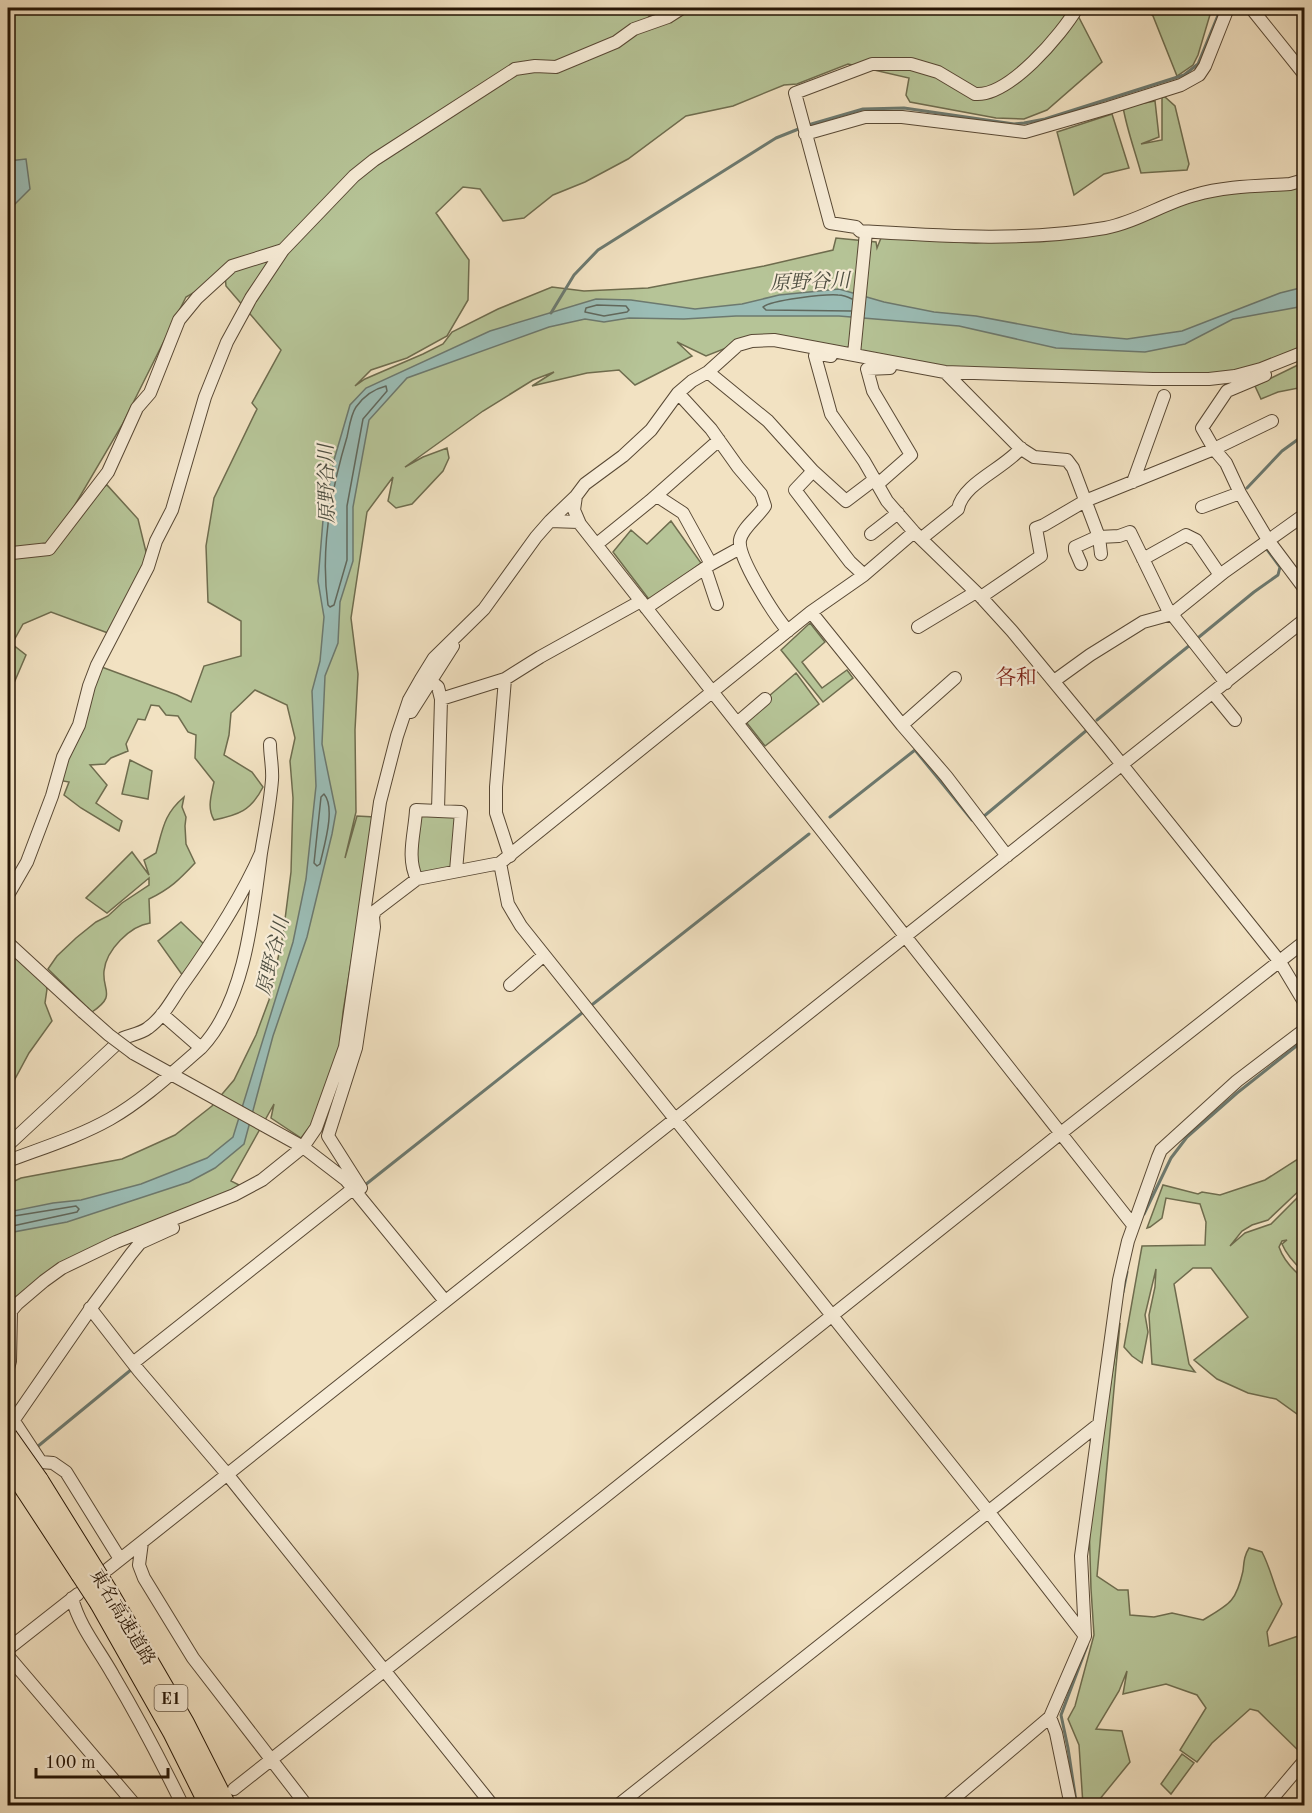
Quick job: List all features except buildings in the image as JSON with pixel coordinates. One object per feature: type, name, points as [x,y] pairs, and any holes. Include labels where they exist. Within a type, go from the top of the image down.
[{"type":"highway","name":"東名高速道路","points":[[10,1423],[32,1485]]},
{"type":"highway","name":"東名高速道路","points":[[8,1464],[32,1485],[94,1571],[105,1598],[210,1806]]},
{"type":"highway","name":"東名高速道路","points":[[105,1598],[230,1797]]},
{"type":"street","points":[[8,895],[27,862],[52,796],[63,757],[79,725],[97,665],[148,567],[156,541],[172,510],[205,397],[227,342],[251,298],[283,250],[354,176],[430,123],[515,69],[535,66],[556,67],[616,42],[634,29],[682,8]]},
{"type":"street","points":[[1077,8],[1066,26],[1022,72],[994,90],[980,95],[938,72],[911,64],[872,64],[795,93],[830,223],[856,227],[866,232],[983,238],[1066,234],[1130,222],[1160,206],[1196,194],[1290,184],[1305,180]]},
{"type":"street","points":[[805,134],[859,118],[874,117],[902,117],[1025,132],[1108,108],[1181,85],[1198,75],[1206,66],[1228,8]]},
{"type":"street","points":[[1251,8],[1305,74]]},
{"type":"street","points":[[866,232],[855,350],[851,358],[820,354],[815,356],[831,414],[877,482],[887,501],[979,595],[1054,681],[1280,962],[1305,1002]]},
{"type":"street","points":[[8,556],[12,553],[49,549],[108,472],[137,408],[150,393],[179,320],[197,298],[232,266],[283,250]]},
{"type":"street","points":[[8,1368],[11,1311],[44,1281],[63,1268],[116,1242],[234,1195],[262,1180],[301,1146],[316,1128],[345,1047],[380,802],[409,700],[434,658],[484,609],[550,521],[585,484],[623,456],[651,430],[678,393],[692,381],[708,372],[738,345],[752,341],[774,340],[855,350],[911,367],[945,372],[1209,379],[1235,376],[1262,369],[1305,352]]},
{"type":"street","points":[[1282,361],[1272,372],[1227,391],[1202,428],[1214,449],[1226,463],[1240,493],[1268,540],[1305,588]]},
{"type":"street","points":[[708,372],[768,421],[813,471],[846,501],[877,482],[911,455],[873,391],[867,369],[908,369],[911,367]]},
{"type":"street","points":[[945,372],[1021,448],[1034,457],[1067,460],[1073,468],[1099,537],[1101,554]]},
{"type":"street","points":[[678,393],[711,429],[761,494],[765,506],[740,537],[740,548],[777,619],[788,631]]},
{"type":"street","points":[[1133,482],[1164,396]]},
{"type":"street","points":[[918,627],[979,595],[1041,556],[1036,528],[1085,501],[1214,449],[1272,421]]},
{"type":"street","points":[[597,544],[657,495],[718,440]]},
{"type":"street","points":[[349,1013],[360,980],[375,911],[417,879],[505,860],[812,612],[918,535],[954,514],[966,491],[1013,458],[1021,448]]},
{"type":"street","points":[[813,471],[795,490],[850,562],[864,575]]},
{"type":"street","points":[[1202,507],[1240,493]]},
{"type":"street","points":[[657,495],[683,513],[708,566],[717,604]]},
{"type":"street","points":[[576,496],[574,510],[579,522],[1133,1225]]},
{"type":"street","points":[[871,534],[898,513]]},
{"type":"street","points":[[1054,681],[1143,622],[1172,614],[1220,575],[1305,515]]},
{"type":"street","points":[[550,521],[579,522]]},
{"type":"street","points":[[1081,564],[1075,547],[1099,537],[1119,536],[1130,532],[1172,614],[1226,683]]},
{"type":"street","points":[[1143,559],[1186,535],[1196,540],[1220,575]]},
{"type":"street","points":[[441,699],[505,679],[540,657],[644,604],[740,548]]},
{"type":"street","points":[[812,612],[902,725],[946,776],[1007,856]]},
{"type":"street","points":[[94,1571],[120,1559],[1305,620]]},
{"type":"street","points":[[400,728],[432,682],[461,632]]},
{"type":"street","points":[[902,725],[955,678]]},
{"type":"street","points":[[505,679],[496,813],[505,860],[504,892],[513,915],[1085,1636]]},
{"type":"street","points":[[432,682],[438,687],[441,699],[438,810]]},
{"type":"street","points":[[1213,693],[1235,720]]},
{"type":"street","points":[[737,723],[765,699]]},
{"type":"street","points":[[8,1161],[86,1131],[111,1118],[177,1077],[210,1038],[224,1015],[244,957],[254,907],[272,779],[270,744]]},
{"type":"street","points":[[417,879],[411,860],[416,810],[461,812],[456,872]]},
{"type":"street","points":[[8,1146],[123,1038],[147,1029],[162,1014],[235,905],[261,854]]},
{"type":"street","points":[[364,1200],[355,1178],[328,1137],[356,1048],[374,927],[373,917]]},
{"type":"street","points":[[230,1797],[271,1760],[384,1670],[1305,942]]},
{"type":"street","points":[[8,943],[109,1035],[133,1053],[301,1146],[354,1188],[445,1301]]},
{"type":"street","points":[[510,985],[544,956]]},
{"type":"street","points":[[162,1014],[201,1048]]},
{"type":"street","points":[[945,1806],[1050,1717],[1085,1636],[1081,1556],[1119,1280],[1133,1225],[1161,1150],[1237,1081],[1305,1030]]},
{"type":"street","points":[[133,1363],[354,1188]]},
{"type":"street","points":[[120,1559],[66,1472],[53,1463],[41,1462],[10,1423],[90,1308],[140,1243],[212,1211],[234,1195]]},
{"type":"street","points":[[90,1308],[133,1363],[227,1474],[493,1806]]},
{"type":"street","points":[[617,1806],[1099,1424]]},
{"type":"street","points":[[141,1542],[139,1565],[144,1578],[193,1658],[307,1806]]},
{"type":"street","points":[[131,1576],[144,1578]]},
{"type":"street","points":[[8,1648],[76,1595],[77,1618],[142,1725],[183,1806]]},
{"type":"street","points":[[8,1656],[136,1806]]},
{"type":"street","points":[[1050,1717],[1056,1733],[1071,1806]]},
{"type":"street","points":[[1266,1806],[1305,1761]]},
{"type":"green space","points":[[8,8],[666,8],[648,17],[674,8],[1074,8],[1102,62],[1047,110],[1024,119],[996,118],[910,102],[906,95],[909,78],[848,64],[797,84],[784,85],[733,106],[686,116],[628,159],[585,182],[553,195],[524,218],[503,221],[480,189],[463,187],[436,213],[469,260],[468,300],[447,336],[407,358],[371,370],[355,386],[365,379],[443,344],[452,332],[498,309],[552,287],[584,291],[648,288],[833,250],[836,238],[876,242],[877,248],[881,238],[976,243],[1081,232],[1160,206],[1274,185],[1304,182],[1304,351],[1243,374],[945,372],[759,335],[706,356],[677,342],[692,356],[635,385],[619,370],[587,373],[532,386],[554,372],[533,380],[483,411],[405,467],[447,448],[449,458],[443,471],[412,504],[396,508],[388,501],[393,477],[367,512],[351,618],[358,674],[355,730],[356,812],[345,858],[357,816],[375,817],[343,1012],[339,1051],[311,1125],[301,1138],[271,1118],[274,1104],[231,1181],[243,1187],[88,1256],[11,1311],[8,1365],[8,1184],[21,1178],[122,1159],[175,1135],[212,1106],[234,1080],[256,1035],[269,1000],[283,935],[291,872],[293,798],[290,761],[295,738],[287,705],[255,690],[231,713],[224,755],[252,772],[263,787],[249,807],[230,816],[214,820],[210,806],[214,782],[195,758],[196,735],[188,732],[178,716],[166,715],[159,706],[151,705],[145,720],[138,719],[126,744],[128,751],[111,758],[105,764],[90,765],[107,785],[96,803],[122,821],[119,831],[64,795],[69,782],[58,780],[99,666],[191,702],[204,666],[241,656],[241,621],[208,602],[206,546],[214,498],[257,409],[252,403],[281,350],[226,286],[225,275],[186,297],[122,425],[66,520],[94,491],[107,485],[138,519],[147,556],[108,633],[51,612],[23,624],[12,644],[26,655],[8,697]]},
{"type":"green space","points":[[1145,8],[1212,8],[1193,65],[1177,76],[1153,16]]},
{"type":"green space","points":[[1162,97],[1175,106],[1189,164],[1187,170],[1141,173],[1123,107],[1155,101],[1159,137],[1141,144],[1162,140]]},
{"type":"green space","points":[[1112,114],[1129,168],[1104,174],[1074,195],[1057,132]]},
{"type":"green space","points":[[1304,362],[1304,387],[1278,392],[1261,399],[1255,386]]},
{"type":"green space","points":[[671,521],[701,563],[651,602],[613,552],[631,530],[647,544]]},
{"type":"green space","points":[[810,623],[825,642],[802,662],[822,688],[847,670],[853,678],[823,702],[781,650]]},
{"type":"green space","points":[[796,673],[819,704],[765,746],[743,718]]},
{"type":"green space","points":[[130,760],[152,771],[148,799],[122,794]]},
{"type":"green space","points":[[184,797],[182,807],[186,817],[186,844],[195,863],[174,884],[149,899],[150,923],[127,934],[114,947],[104,971],[106,997],[92,1012],[48,969],[57,956],[76,938],[149,885],[149,878],[107,913],[86,898],[132,852],[149,875],[144,860],[156,853],[168,816]]},
{"type":"green space","points":[[418,812],[459,813],[454,870],[418,876],[414,869]]},
{"type":"green space","points":[[181,922],[205,945],[183,976],[158,941]]},
{"type":"green space","points":[[8,950],[46,985],[45,1003],[52,1021],[29,1053],[8,1092],[8,982],[11,978],[8,973]]},
{"type":"green space","points":[[1304,1155],[1304,1186],[1268,1220],[1242,1231],[1230,1246],[1245,1233],[1271,1224],[1304,1191],[1304,1272],[1284,1248],[1282,1244],[1287,1240],[1282,1241],[1279,1247],[1289,1265],[1304,1279],[1304,1419],[1276,1399],[1248,1393],[1217,1379],[1194,1360],[1248,1317],[1211,1268],[1193,1268],[1174,1284],[1189,1364],[1195,1372],[1152,1364],[1149,1315],[1156,1269],[1145,1315],[1148,1332],[1142,1363],[1132,1356],[1124,1347],[1142,1246],[1205,1245],[1206,1222],[1200,1204],[1166,1198],[1162,1218],[1147,1228],[1163,1185],[1198,1194],[1202,1192],[1220,1195],[1265,1180]]},
{"type":"green space","points":[[1120,1323],[1097,1576],[1118,1590],[1128,1590],[1130,1615],[1154,1617],[1172,1613],[1203,1620],[1226,1606],[1234,1596],[1249,1548],[1262,1552],[1282,1604],[1267,1632],[1269,1646],[1304,1634],[1304,1756],[1258,1711],[1250,1709],[1212,1743],[1197,1762],[1180,1750],[1206,1708],[1197,1695],[1166,1684],[1123,1694],[1127,1671],[1119,1691],[1096,1729],[1122,1731],[1130,1762],[1095,1805],[1083,1805],[1079,1745],[1068,1719],[1075,1706],[1094,1635],[1089,1522]]},
{"type":"green space","points":[[1182,1754],[1194,1763],[1171,1794],[1161,1784]]},
{"type":"water","points":[[26,159],[30,189],[8,211],[8,161]]},
{"type":"water","points":[[1304,287],[1304,306],[1233,319],[1185,344],[1145,352],[1056,348],[959,326],[839,316],[629,318],[604,322],[585,319],[549,327],[407,378],[369,420],[353,507],[353,561],[340,602],[338,643],[325,676],[322,744],[336,812],[307,937],[273,1036],[244,1144],[215,1168],[189,1182],[67,1222],[8,1233],[8,1212],[81,1200],[141,1184],[207,1158],[233,1137],[293,942],[306,879],[316,786],[312,691],[320,661],[324,617],[318,581],[323,520],[334,460],[350,405],[366,388],[490,331],[596,299],[631,300],[695,309],[742,304],[779,295],[839,289],[884,302],[934,312],[976,316],[1072,334],[1127,339],[1182,331],[1280,293]]},
{"type":"waterway","points":[[808,125],[863,109],[904,108],[1014,124],[1045,119],[1184,75],[1198,64],[1221,8]]},
{"type":"waterway","points":[[551,313],[574,275],[598,250],[776,138],[801,128]]},
{"type":"waterway","points":[[1247,488],[1282,451],[1304,435]]},
{"type":"waterway","points":[[1199,637],[1278,575],[1280,567],[1266,548]]},
{"type":"waterway","points":[[1097,720],[1190,645]]},
{"type":"waterway","points":[[983,817],[1087,730]]},
{"type":"waterway","points":[[830,817],[915,750],[972,820]]},
{"type":"waterway","points":[[593,1004],[809,834]]},
{"type":"waterway","points":[[365,1185],[582,1013]]},
{"type":"waterway","points":[[1144,1214],[1171,1158],[1187,1137],[1237,1093],[1304,1040]]},
{"type":"waterway","points":[[1123,1292],[1127,1272]]},
{"type":"waterway","points":[[37,1447],[132,1369]]},
{"type":"waterway","points":[[1076,1801],[1061,1715],[1087,1646]]},
{"type":"district","name":"各和","points":[[1016,677]]},
{"type":"water label","name":"原野谷川","points":[[810,281]]},
{"type":"water label","name":"原野谷川","points":[[326,484]]},
{"type":"water label","name":"原野谷川","points":[[272,956]]}]
